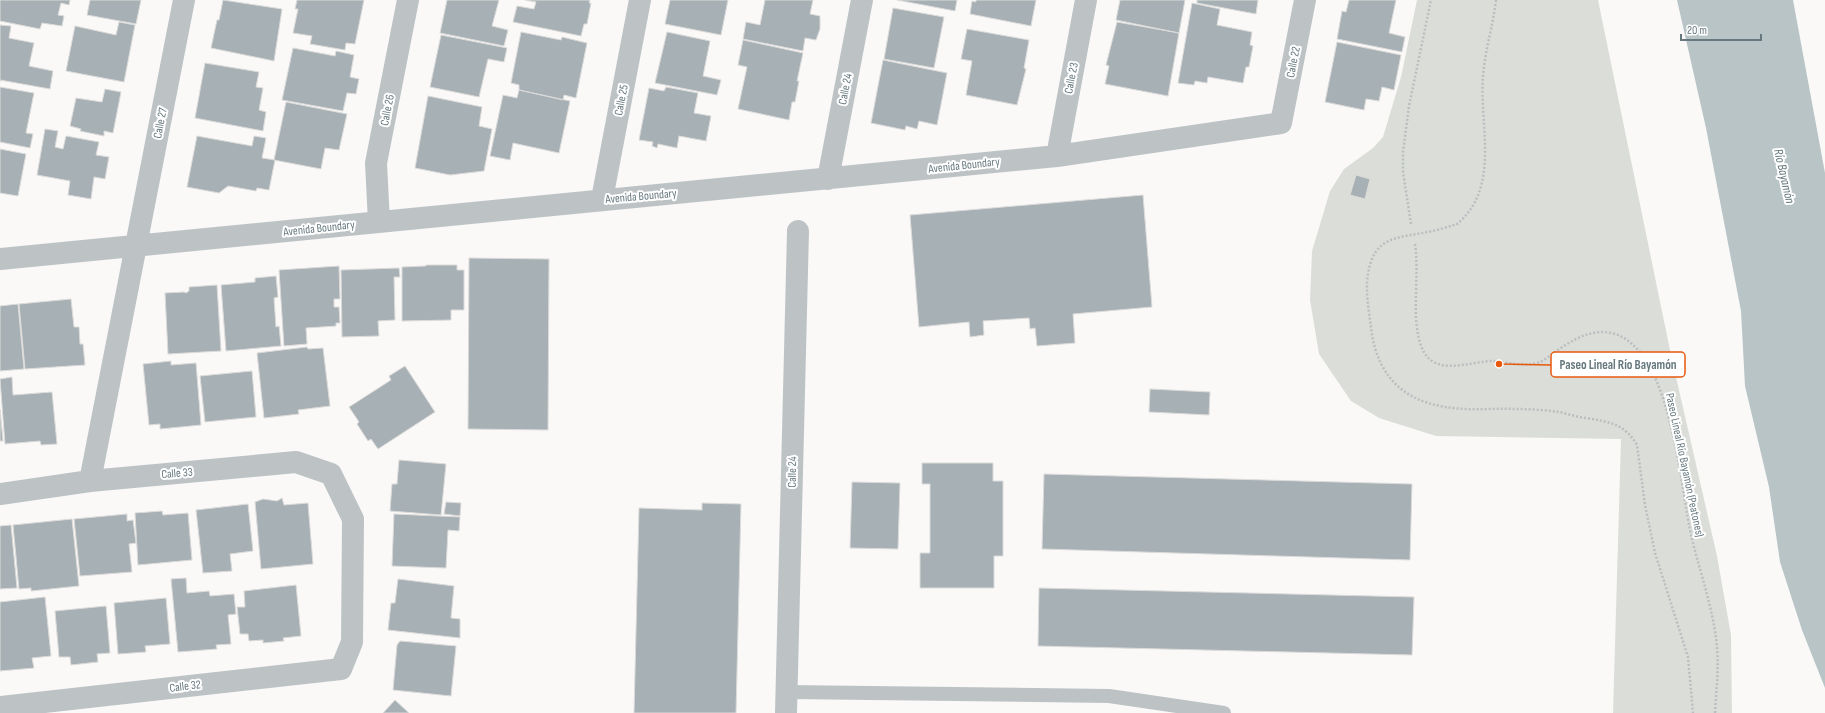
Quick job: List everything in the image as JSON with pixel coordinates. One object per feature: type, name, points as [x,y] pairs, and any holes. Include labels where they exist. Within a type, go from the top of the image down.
[{"type":"street","name":"Calle 27","points":[[90,481],[184,0]]},
{"type":"street","name":"Calle 26","points":[[379,222],[376,163],[408,0]]},
{"type":"street","name":"Calle 25","points":[[602,199],[640,0]]},
{"type":"street","name":"Calle 24","points":[[828,179],[862,0]]},
{"type":"street","name":"Calle 23","points":[[1056,156],[1086,0]]},
{"type":"street","name":"Calle 22","points":[[1281,123],[1305,0]]},
{"type":"street","name":"Avenida Boundary","points":[[0,259],[602,199],[828,179],[1056,156],[1281,123]]},
{"type":"street","name":"Calle 24","points":[[786,713],[798,231]]},
{"type":"street","name":"Calle 33","points":[[0,494],[90,481],[296,462],[331,474],[353,519],[352,642]]},
{"type":"street","name":"Calle 32","points":[[0,707],[341,668],[352,642]]},
{"type":"lane","points":[[787,692],[1108,696],[1224,713]]},
{"type":"path","points":[[1411,224],[1403,172],[1403,152],[1409,106],[1431,0]]},
{"type":"path","points":[[1496,0],[1485,57],[1483,78],[1485,160],[1482,184],[1470,210],[1464,219],[1457,224],[1387,240],[1375,252],[1368,270],[1367,280],[1372,339],[1387,376],[1398,388],[1416,400],[1435,406],[1464,409],[1513,409],[1559,412],[1606,422],[1624,429],[1631,434],[1637,445],[1648,527],[1659,570],[1688,657],[1693,713]]},
{"type":"path","name":"Paseo Lineal Río Bayamón (Peatones)","points":[[1415,244],[1417,256],[1418,330],[1425,355],[1431,360],[1453,367],[1483,362],[1520,364],[1537,363],[1583,335],[1601,332],[1614,334],[1626,339],[1636,347],[1647,361],[1655,378],[1668,415],[1692,539],[1709,600],[1716,636],[1718,669],[1715,713]]},
{"type":"shaded area","points":[[1417,0],[1598,0],[1671,355],[1717,556],[1731,635],[1732,713],[1613,713],[1621,439],[1436,436],[1379,418],[1351,401],[1319,354],[1310,300],[1312,251],[1330,191],[1344,169],[1373,148],[1383,137],[1401,77]]},
{"type":"water","name":"Río Bayamón","points":[[1677,0],[1793,0],[1825,173],[1825,688],[1802,630],[1780,562],[1769,487],[1745,386],[1741,311],[1706,128]]},
{"type":"building","points":[[0,0],[70,0],[69,5],[61,3],[58,15],[64,16],[62,26],[42,23],[40,29],[0,21]]},
{"type":"building","points":[[90,0],[141,0],[136,24],[87,15]]},
{"type":"building","points":[[223,0],[282,9],[274,61],[211,48]]},
{"type":"building","points":[[297,0],[364,0],[355,44],[346,43],[345,50],[310,44],[312,36],[293,33],[298,9],[295,9]]},
{"type":"building","points":[[447,0],[499,0],[492,26],[508,30],[504,46],[440,33]]},
{"type":"building","points":[[525,0],[590,0],[589,3],[591,3],[587,24],[584,24],[581,36],[513,22],[517,6],[534,9],[536,2]]},
{"type":"building","points":[[670,0],[728,0],[721,35],[665,24]]},
{"type":"building","points":[[765,0],[813,0],[810,14],[820,16],[820,29],[816,40],[805,38],[803,51],[743,39],[746,22],[760,25]]},
{"type":"building","points":[[897,0],[957,0],[955,11]]},
{"type":"building","points":[[976,0],[1036,0],[1031,26],[970,14],[972,1],[976,2]]},
{"type":"building","points":[[1120,0],[1185,0],[1179,33],[1116,20]]},
{"type":"building","points":[[1197,0],[1258,0],[1256,14],[1197,3]]},
{"type":"building","points":[[1349,0],[1396,0],[1389,33],[1405,37],[1402,52],[1337,39],[1342,11],[1346,12]]},
{"type":"building","points":[[1192,3],[1220,9],[1217,25],[1252,32],[1250,45],[1253,46],[1249,67],[1246,67],[1243,83],[1208,77],[1207,83],[1195,81],[1194,85],[1178,83]]},
{"type":"building","points":[[893,8],[944,17],[934,68],[884,59]]},
{"type":"building","points":[[119,22],[135,25],[124,82],[66,71],[75,26],[116,35]]},
{"type":"building","points":[[1117,22],[1179,33],[1168,96],[1105,84],[1109,66],[1106,65]]},
{"type":"building","points":[[0,25],[11,26],[9,38],[34,43],[29,66],[53,71],[50,89],[0,80]]},
{"type":"building","points":[[967,29],[1029,40],[1024,68],[1026,69],[1017,105],[966,95],[972,61],[961,59]]},
{"type":"building","points":[[521,32],[561,40],[562,37],[587,43],[576,98],[564,95],[563,100],[519,90],[519,85],[511,83]]},
{"type":"building","points":[[667,32],[710,41],[703,76],[721,80],[717,95],[655,83]]},
{"type":"building","points":[[441,35],[507,48],[504,62],[488,59],[479,97],[430,87]]},
{"type":"building","points":[[743,40],[803,53],[797,81],[799,81],[795,102],[792,102],[789,120],[738,109],[747,67],[738,65]]},
{"type":"building","points":[[1337,42],[1401,55],[1394,90],[1382,87],[1379,101],[1366,99],[1364,110],[1325,102]]},
{"type":"building","points":[[293,48],[335,56],[336,51],[354,55],[350,77],[359,79],[356,94],[347,93],[343,111],[282,100]]},
{"type":"building","points":[[883,60],[947,73],[937,125],[919,121],[917,129],[906,126],[905,130],[871,123]]},
{"type":"building","points":[[205,63],[259,72],[256,87],[263,88],[259,110],[266,112],[263,131],[195,118]]},
{"type":"building","points":[[0,87],[34,93],[26,133],[33,134],[30,148],[0,142]]},
{"type":"building","points":[[666,87],[698,93],[694,113],[711,116],[706,141],[679,136],[677,148],[658,144],[657,148],[652,146],[653,142],[639,140],[649,88],[664,91]]},
{"type":"building","points":[[105,89],[121,92],[113,133],[104,131],[104,136],[80,131],[81,129],[70,126],[76,98],[102,102]]},
{"type":"building","points":[[519,90],[570,101],[559,153],[513,143],[510,160],[490,156],[503,95],[517,98]]},
{"type":"building","points":[[428,96],[482,107],[479,126],[492,129],[484,171],[450,175],[415,168]]},
{"type":"building","points":[[286,102],[347,114],[339,150],[325,148],[321,169],[274,160]]},
{"type":"building","points":[[45,129],[58,131],[55,147],[63,149],[66,136],[99,142],[96,155],[109,157],[105,179],[94,177],[91,199],[68,195],[70,181],[37,175]]},
{"type":"building","points":[[197,136],[252,146],[254,136],[266,138],[262,158],[275,160],[269,190],[257,188],[256,191],[228,186],[219,193],[187,187]]},
{"type":"building","points":[[0,149],[26,154],[18,196],[0,193]]},
{"type":"building","points":[[1356,175],[1370,179],[1365,199],[1350,195]]},
{"type":"building","points":[[1143,195],[1152,307],[1073,314],[1075,343],[1037,346],[1035,328],[1030,329],[1029,318],[983,321],[984,335],[970,337],[969,322],[919,327],[910,215]]},
{"type":"building","points":[[469,258],[549,259],[548,430],[468,429]]},
{"type":"building","points":[[457,265],[457,270],[464,270],[464,310],[451,310],[451,320],[402,321],[402,267]]},
{"type":"building","points":[[339,266],[340,299],[334,299],[334,307],[339,307],[340,323],[336,323],[336,326],[306,328],[307,344],[284,346],[279,270]]},
{"type":"building","points":[[399,268],[400,277],[394,277],[395,320],[378,321],[379,336],[342,337],[341,270]]},
{"type":"building","points":[[276,276],[278,297],[274,298],[276,327],[279,326],[281,346],[226,351],[221,285],[255,282],[255,278]]},
{"type":"building","points":[[217,285],[221,351],[168,354],[165,293],[186,293],[189,291],[189,287]]},
{"type":"building","points":[[71,299],[74,327],[79,327],[80,344],[83,344],[85,365],[25,369],[19,304]]},
{"type":"building","points":[[18,304],[24,369],[0,371],[0,306]]},
{"type":"building","points":[[307,347],[308,349],[323,348],[330,406],[298,410],[299,414],[264,418],[257,353]]},
{"type":"building","points":[[171,361],[171,365],[196,363],[201,425],[160,429],[160,424],[149,425],[143,364]]},
{"type":"building","points":[[405,366],[435,412],[378,449],[371,439],[368,441],[357,424],[359,422],[349,407],[391,380],[389,376]]},
{"type":"building","points":[[252,371],[256,417],[205,422],[200,376]]},
{"type":"building","points":[[12,377],[13,395],[52,392],[57,444],[41,445],[40,441],[5,444],[0,379]]},
{"type":"building","points":[[1150,389],[1210,392],[1209,415],[1149,412]]},
{"type":"building","points":[[0,409],[3,441],[0,441]]},
{"type":"building","points":[[399,460],[446,464],[441,515],[390,511],[392,484],[397,484]]},
{"type":"building","points":[[922,463],[993,463],[993,481],[1003,481],[1003,556],[994,556],[994,588],[920,588],[920,553],[930,553],[930,484],[922,484]]},
{"type":"building","points":[[1044,474],[1412,484],[1410,560],[1042,549]]},
{"type":"building","points":[[852,482],[900,483],[898,549],[850,548]]},
{"type":"building","points":[[282,498],[284,505],[308,503],[313,564],[261,569],[255,502],[263,499],[277,501]]},
{"type":"building","points":[[446,502],[461,503],[460,516],[444,514]]},
{"type":"building","points":[[702,503],[741,504],[736,713],[634,713],[639,508],[702,510]]},
{"type":"building","points":[[248,504],[253,551],[230,554],[232,571],[203,573],[196,510]]},
{"type":"building","points":[[162,511],[163,515],[188,513],[192,560],[138,565],[135,513]]},
{"type":"building","points":[[127,514],[127,521],[133,520],[136,543],[129,544],[132,572],[80,576],[74,519]]},
{"type":"building","points":[[394,514],[460,517],[459,531],[448,530],[446,568],[392,566]]},
{"type":"building","points":[[72,519],[79,586],[31,591],[31,588],[19,589],[13,525]]},
{"type":"building","points":[[11,525],[17,588],[0,589],[0,526]]},
{"type":"building","points":[[186,578],[187,593],[209,591],[210,596],[234,594],[236,614],[228,615],[231,644],[216,645],[217,649],[178,652],[171,579]]},
{"type":"building","points":[[398,579],[454,586],[451,618],[460,619],[460,638],[388,630],[391,603],[395,603]]},
{"type":"building","points":[[296,585],[301,636],[283,638],[284,641],[263,643],[263,640],[249,641],[248,634],[240,634],[237,607],[245,607],[244,591]]},
{"type":"building","points":[[1039,588],[1414,597],[1412,655],[1038,646]]},
{"type":"building","points":[[45,597],[51,656],[32,658],[34,668],[0,671],[0,602]]},
{"type":"building","points":[[166,598],[170,644],[145,646],[146,652],[118,654],[114,603]]},
{"type":"building","points":[[106,606],[110,653],[97,654],[98,662],[71,665],[70,657],[59,657],[55,611]]},
{"type":"building","points":[[400,641],[456,646],[451,696],[393,690],[397,645]]},
{"type":"building","points":[[395,700],[409,713],[383,713]]},
{"type":"place","name":"Paseo Lineal Río Bayamón","points":[[1499,364]]}]
